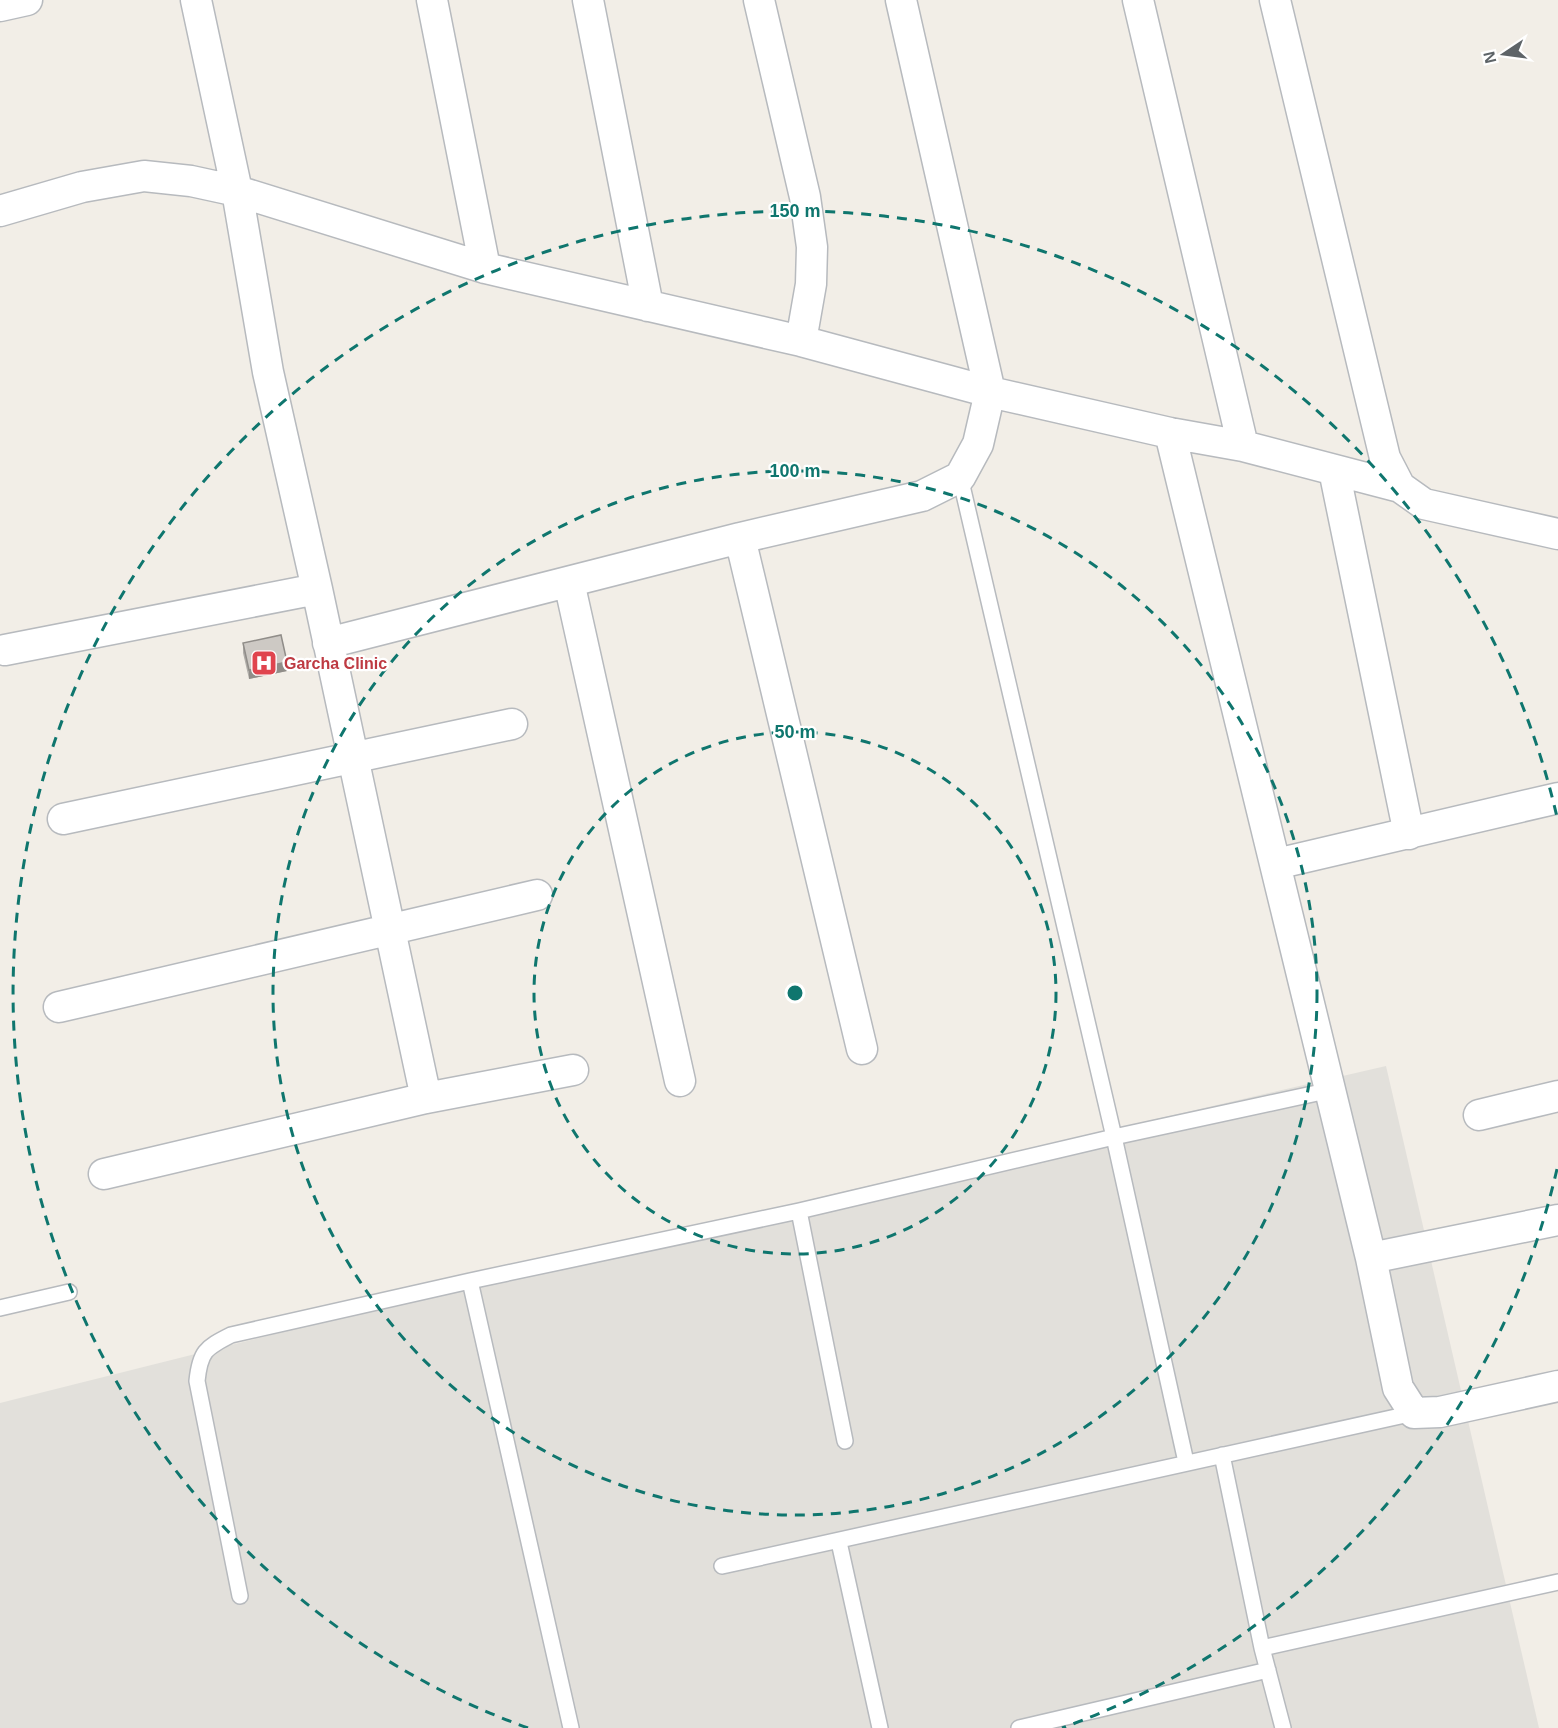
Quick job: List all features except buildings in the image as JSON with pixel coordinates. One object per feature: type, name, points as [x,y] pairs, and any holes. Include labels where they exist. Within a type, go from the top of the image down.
[{"type":"street","points":[[0,6],[27,0]]},
{"type":"street","points":[[196,0],[237,191],[268,372],[354,758],[426,1098]]},
{"type":"street","points":[[432,0],[485,268]]},
{"type":"street","points":[[588,0],[648,306]]},
{"type":"street","points":[[759,0],[805,197],[812,247],[811,284],[801,341]]},
{"type":"street","points":[[328,643],[740,538],[922,496],[960,477],[978,444],[990,392],[901,0]]},
{"type":"street","points":[[1138,0],[1243,446]]},
{"type":"street","points":[[1275,0],[1385,458],[1400,487]]},
{"type":"street","points":[[0,212],[82,188],[144,176],[191,181],[237,191],[485,268],[801,341],[990,392],[1170,433],[1243,446],[1400,487],[1424,504],[1558,534]]},
{"type":"street","points":[[1170,433],[1331,1090],[1371,1258],[1398,1388],[1414,1413],[1440,1412],[1558,1386]]},
{"type":"street","points":[[1334,470],[1409,834]]},
{"type":"street","points":[[740,538],[862,1049]]},
{"type":"street","points":[[569,582],[680,1081]]},
{"type":"street","points":[[5,650],[317,590]]},
{"type":"street","points":[[63,819],[512,724]]},
{"type":"street","points":[[1276,864],[1558,798]]},
{"type":"street","points":[[59,1007],[537,895]]},
{"type":"street","points":[[104,1174],[426,1098],[573,1070]]},
{"type":"street","points":[[1479,1114],[1558,1096]]},
{"type":"street","points":[[1371,1258],[1558,1220]]},
{"type":"lane","points":[[960,477],[1114,1137],[1186,1462]]},
{"type":"lane","points":[[240,1596],[197,1381],[199,1362],[210,1345],[231,1335],[799,1211],[1114,1137],[1331,1090]]},
{"type":"lane","points":[[799,1211],[845,1441]]},
{"type":"lane","points":[[470,1281],[571,1728]]},
{"type":"lane","points":[[0,1308],[69,1292]]},
{"type":"lane","points":[[723,1566],[1414,1413]]},
{"type":"lane","points":[[1222,1455],[1262,1648],[1283,1728]]},
{"type":"lane","points":[[838,1542],[879,1728]]},
{"type":"lane","points":[[1262,1648],[1558,1581]]},
{"type":"lane","points":[[1020,1728],[1268,1670]]},
{"type":"shaded area","points":[[1386,1066],[1539,1728],[0,1728],[0,1403],[837,1193]]},
{"type":"place","name":"Garcha Clinic","points":[[264,663]]}]
